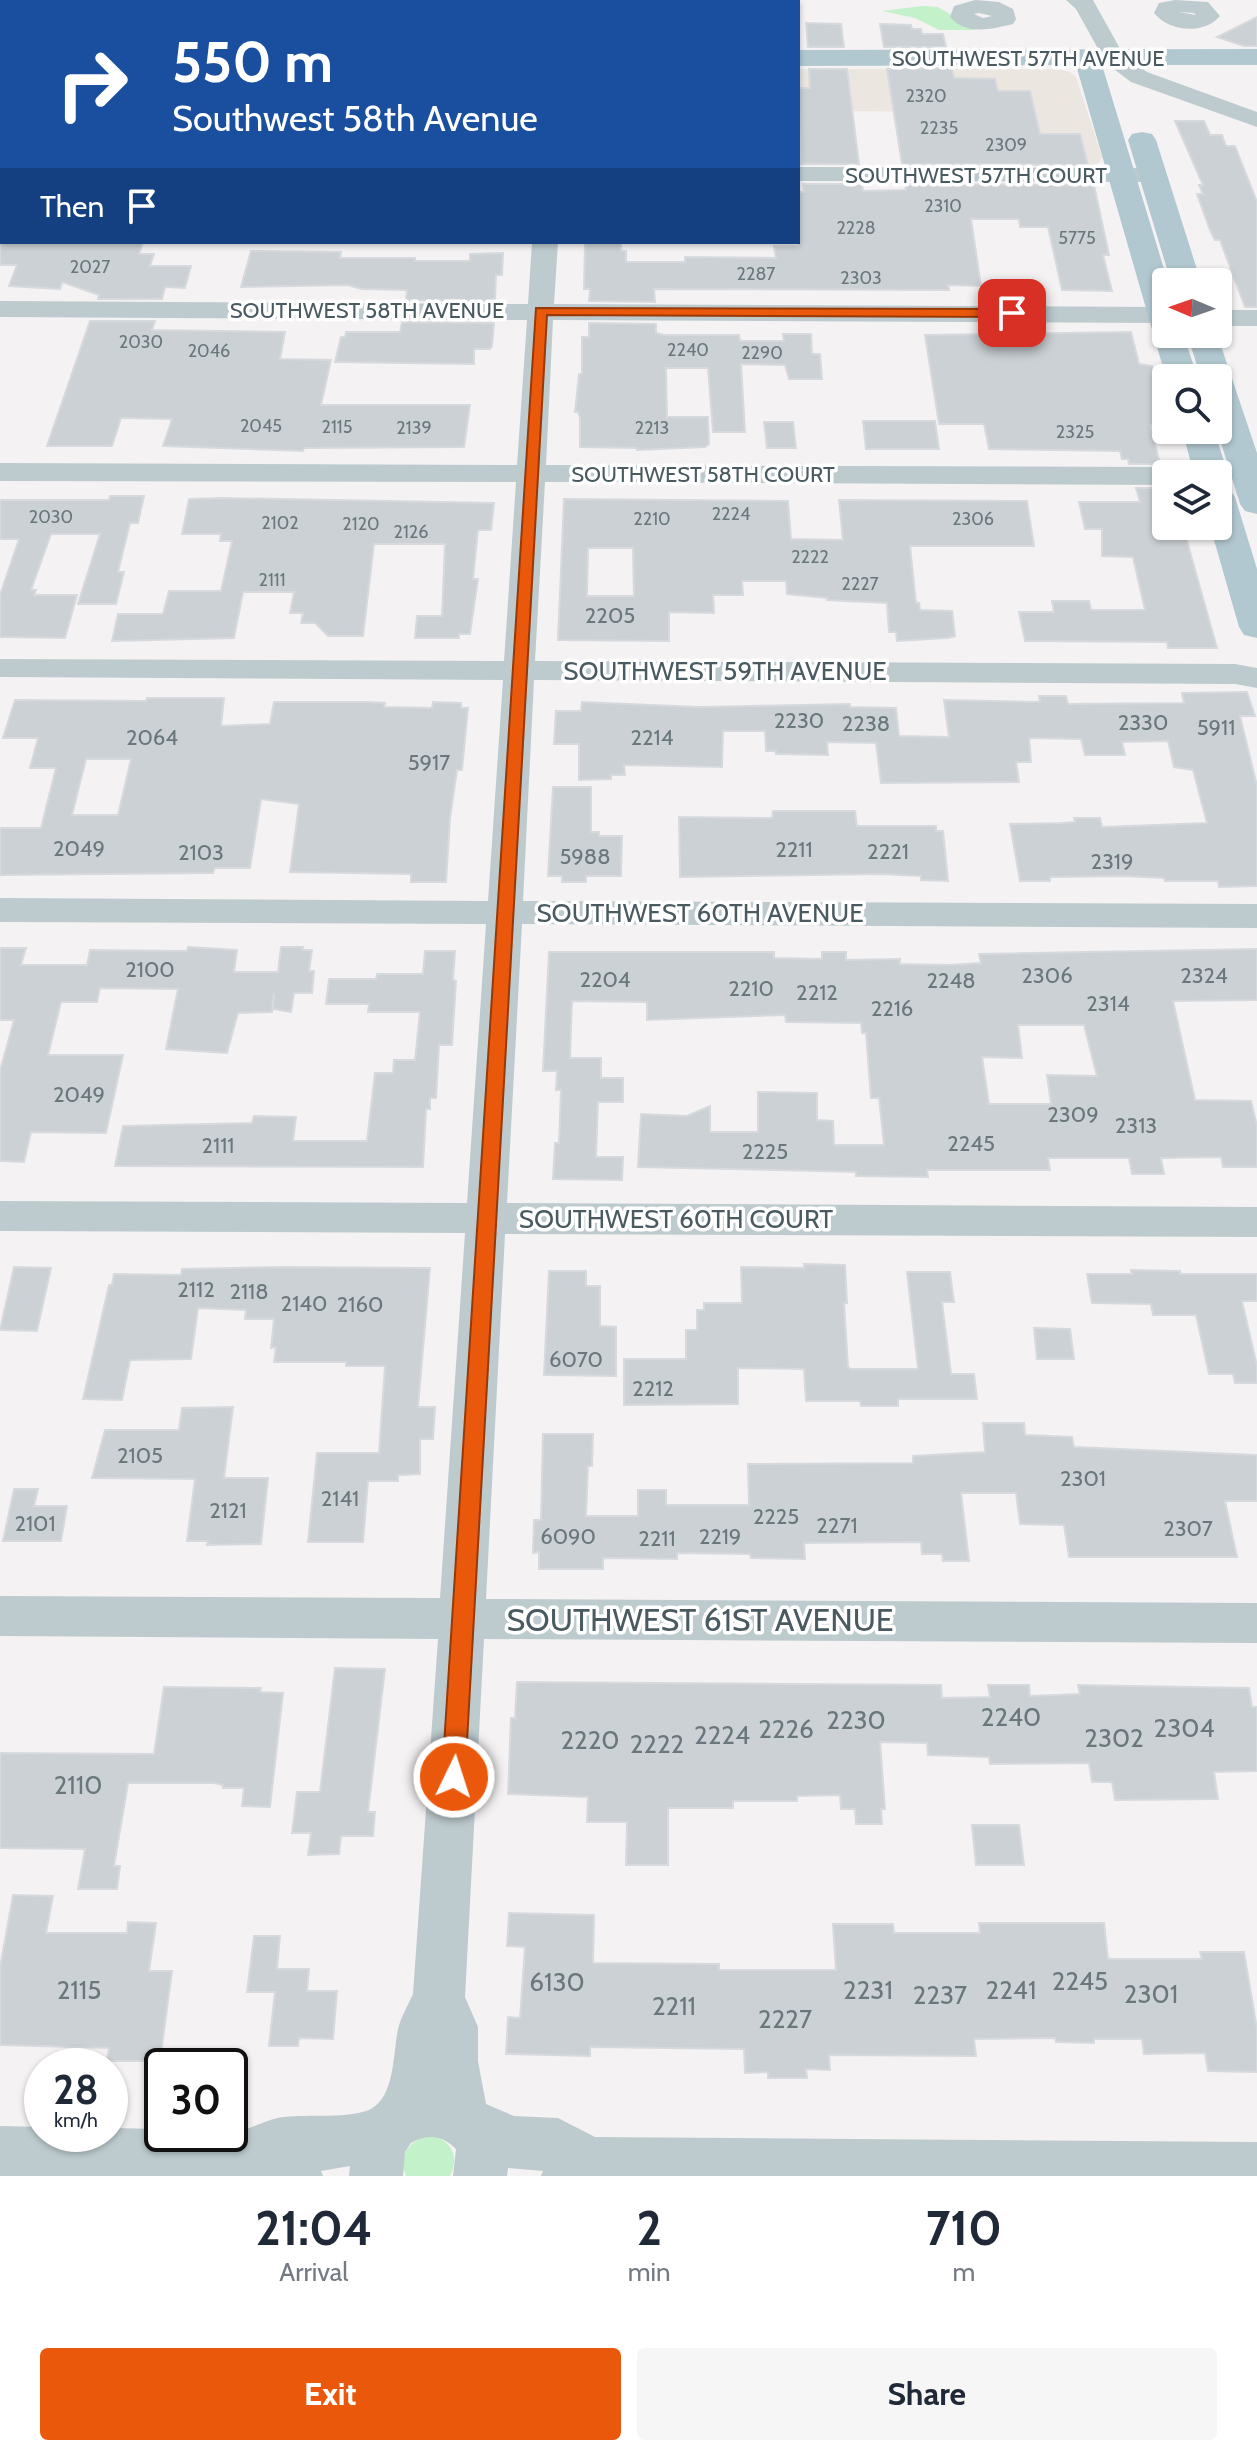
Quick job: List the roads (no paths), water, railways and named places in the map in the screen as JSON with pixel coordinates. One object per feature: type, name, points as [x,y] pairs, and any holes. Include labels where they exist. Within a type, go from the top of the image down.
[{"type":"main road","name":"SOUTHWEST 57TH AVENUE","points":[[800,58],[1257,57]]},
{"type":"main road","points":[[1100,58],[1131,106],[1182,268]]},
{"type":"main road","points":[[1100,58],[1121,175],[1152,277]]},
{"type":"main road","points":[[1231,444],[1241,486]]},
{"type":"main road","points":[[1231,540],[1257,627]]},
{"type":"street","points":[[942,0],[965,9]]},
{"type":"street","points":[[1078,1],[1072,6],[1100,58],[1139,77],[1257,120]]},
{"type":"street","points":[[1171,89],[1168,78],[1179,58]]},
{"type":"street","points":[[1131,106],[1147,90],[1171,89]]},
{"type":"street","name":"SOUTHWEST 57TH COURT","points":[[800,174],[1153,175]]},
{"type":"street","points":[[388,2141],[420,2064],[425,2026],[439,1998],[545,244]]},
{"type":"street","name":"SOUTHWEST 58TH AVENUE","points":[[0,309],[541,311],[1152,323]]},
{"type":"street","points":[[1232,318],[1257,318]]},
{"type":"street","name":"SOUTHWEST 58TH COURT","points":[[0,472],[1152,476]]},
{"type":"street","name":"SOUTHWEST 59TH AVENUE","points":[[0,668],[1220,674],[1257,678]]},
{"type":"street","name":"SOUTHWEST 60TH AVENUE","points":[[0,910],[1257,916]]},
{"type":"street","name":"SOUTHWEST 60TH COURT","points":[[0,1216],[1257,1222]]},
{"type":"street","name":"SOUTHWEST 61ST AVENUE","points":[[0,1616],[1257,1623]]},
{"type":"street","points":[[439,1998],[452,2027],[452,2061],[472,2141]]},
{"type":"street","points":[[0,2153],[247,2158],[281,2144],[388,2141],[433,2107],[472,2141],[558,2145],[578,2170],[1257,2169]]},
{"type":"street","points":[[247,2158],[278,2175],[296,2176]]}]
